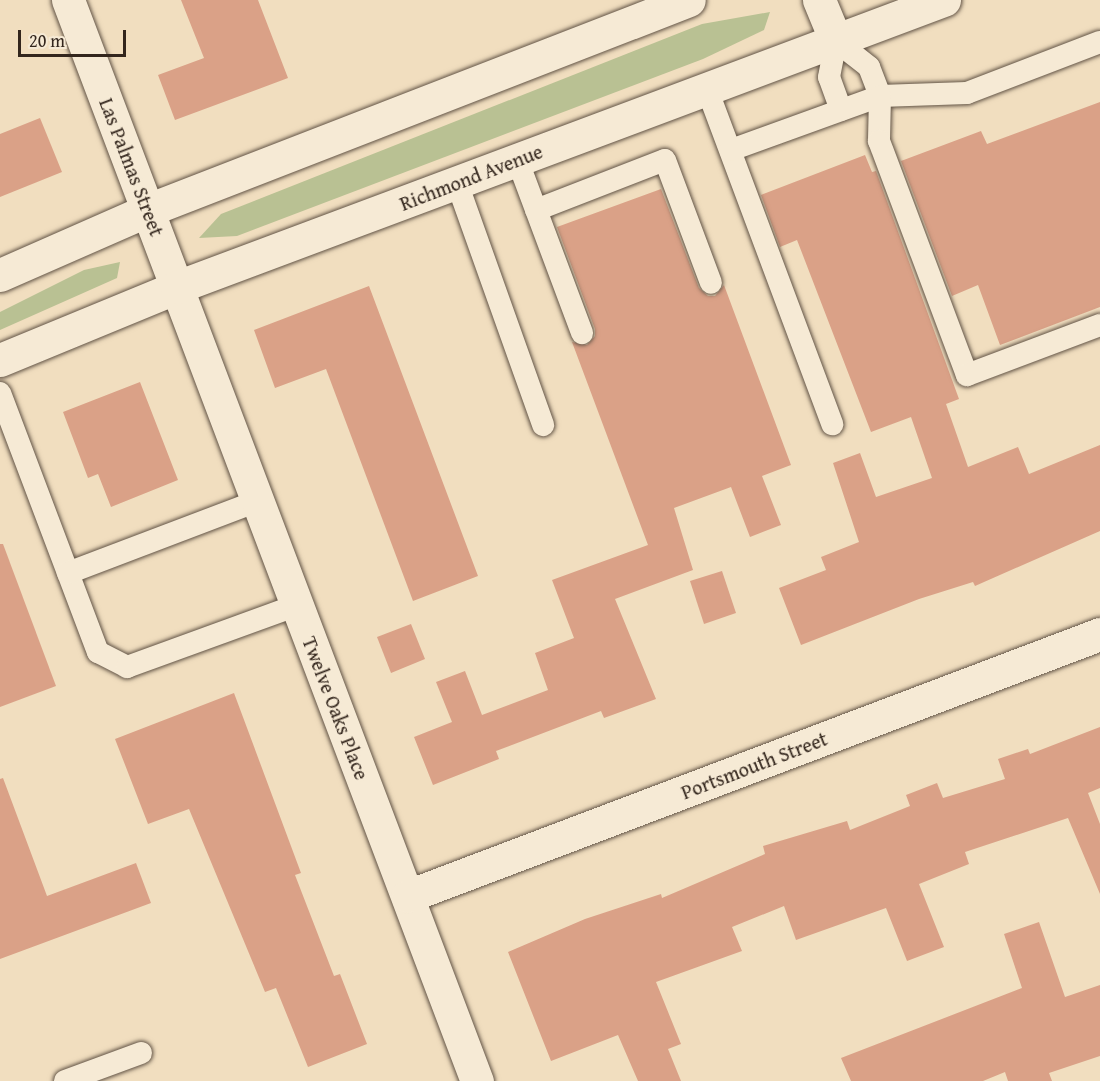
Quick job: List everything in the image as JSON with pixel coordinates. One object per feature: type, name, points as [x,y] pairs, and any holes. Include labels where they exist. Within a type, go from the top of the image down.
[{"type":"street","name":"Las Palmas Street","points":[[68,0],[195,334]]},
{"type":"street","points":[[0,275],[148,210],[689,0]]},
{"type":"street","points":[[819,0],[836,41]]},
{"type":"street","name":"Richmond Avenue","points":[[0,360],[177,287],[944,0]]},
{"type":"street","name":"Twelve Oaks Place","points":[[195,334],[477,1081]]},
{"type":"street","name":"Portsmouth Street","points":[[408,896],[1100,633]]},
{"type":"lane","points":[[841,110],[829,77],[836,41],[869,67],[880,96],[879,141],[967,375],[1100,325]]},
{"type":"lane","points":[[731,150],[880,96],[967,93],[1100,42]]},
{"type":"lane","points":[[707,89],[832,424]]},
{"type":"lane","points":[[517,159],[582,333]]},
{"type":"lane","points":[[536,210],[665,160],[711,283]]},
{"type":"lane","points":[[457,183],[543,425]]},
{"type":"lane","points":[[0,393],[98,652],[127,667],[297,605]]},
{"type":"lane","points":[[68,573],[258,501]]},
{"type":"lane","points":[[65,1081],[141,1053]]},
{"type":"green space","points":[[770,12],[764,30],[703,59],[237,236],[199,238],[221,214],[702,24]]},
{"type":"green space","points":[[120,262],[117,278],[0,330],[0,312],[84,270]]},
{"type":"building","points":[[181,0],[258,0],[288,78],[175,120],[158,75],[204,58]]},
{"type":"building","points":[[1100,102],[1100,307],[1000,345],[978,285],[952,296],[901,161],[981,131],[987,144]]},
{"type":"building","points":[[40,118],[62,172],[0,197],[0,134]]},
{"type":"building","points":[[865,155],[872,172],[876,171],[959,399],[946,404],[968,467],[1018,447],[1029,474],[1100,445],[1100,531],[975,586],[973,582],[919,599],[801,645],[779,588],[826,570],[821,557],[859,542],[833,463],[860,453],[876,497],[932,478],[911,417],[871,432],[797,240],[780,247],[761,195]]},
{"type":"building","points":[[661,189],[699,288],[708,296],[715,296],[724,285],[791,465],[762,476],[781,525],[750,537],[731,487],[674,508],[693,570],[615,599],[656,699],[604,718],[601,711],[496,751],[499,759],[433,785],[414,737],[452,722],[436,682],[465,671],[482,715],[548,690],[535,653],[574,638],[552,580],[648,545],[572,342],[587,345],[595,336],[595,329],[557,227]]},
{"type":"building","points":[[369,286],[478,576],[413,601],[326,369],[275,388],[254,330]]},
{"type":"building","points":[[140,382],[178,480],[111,507],[98,474],[88,478],[63,412]]},
{"type":"building","points":[[0,544],[3,544],[56,686],[0,707]]},
{"type":"building","points":[[722,571],[736,613],[704,624],[690,581]]},
{"type":"building","points":[[411,624],[425,659],[391,673],[377,637]]},
{"type":"building","points":[[234,693],[301,873],[295,875],[334,976],[340,974],[367,1044],[308,1067],[276,988],[265,992],[189,809],[148,824],[115,739]]},
{"type":"building","points":[[1100,727],[1100,788],[1088,793],[1100,824],[1100,894],[1068,818],[965,852],[969,864],[919,884],[944,947],[907,961],[886,908],[796,940],[784,906],[732,927],[742,951],[656,982],[681,1044],[668,1049],[681,1081],[638,1081],[618,1035],[551,1061],[508,952],[585,919],[661,894],[662,898],[765,854],[763,846],[847,821],[850,830],[910,806],[906,795],[937,783],[943,798],[1005,779],[998,759],[1028,749],[1030,754]]},
{"type":"building","points":[[3,778],[47,896],[136,863],[151,903],[0,959],[0,779]]},
{"type":"building","points":[[1039,922],[1065,997],[1100,985],[1100,1056],[1049,1073],[1052,1081],[1008,1081],[1005,1072],[983,1081],[851,1081],[841,1058],[1022,988],[1004,934]]}]
